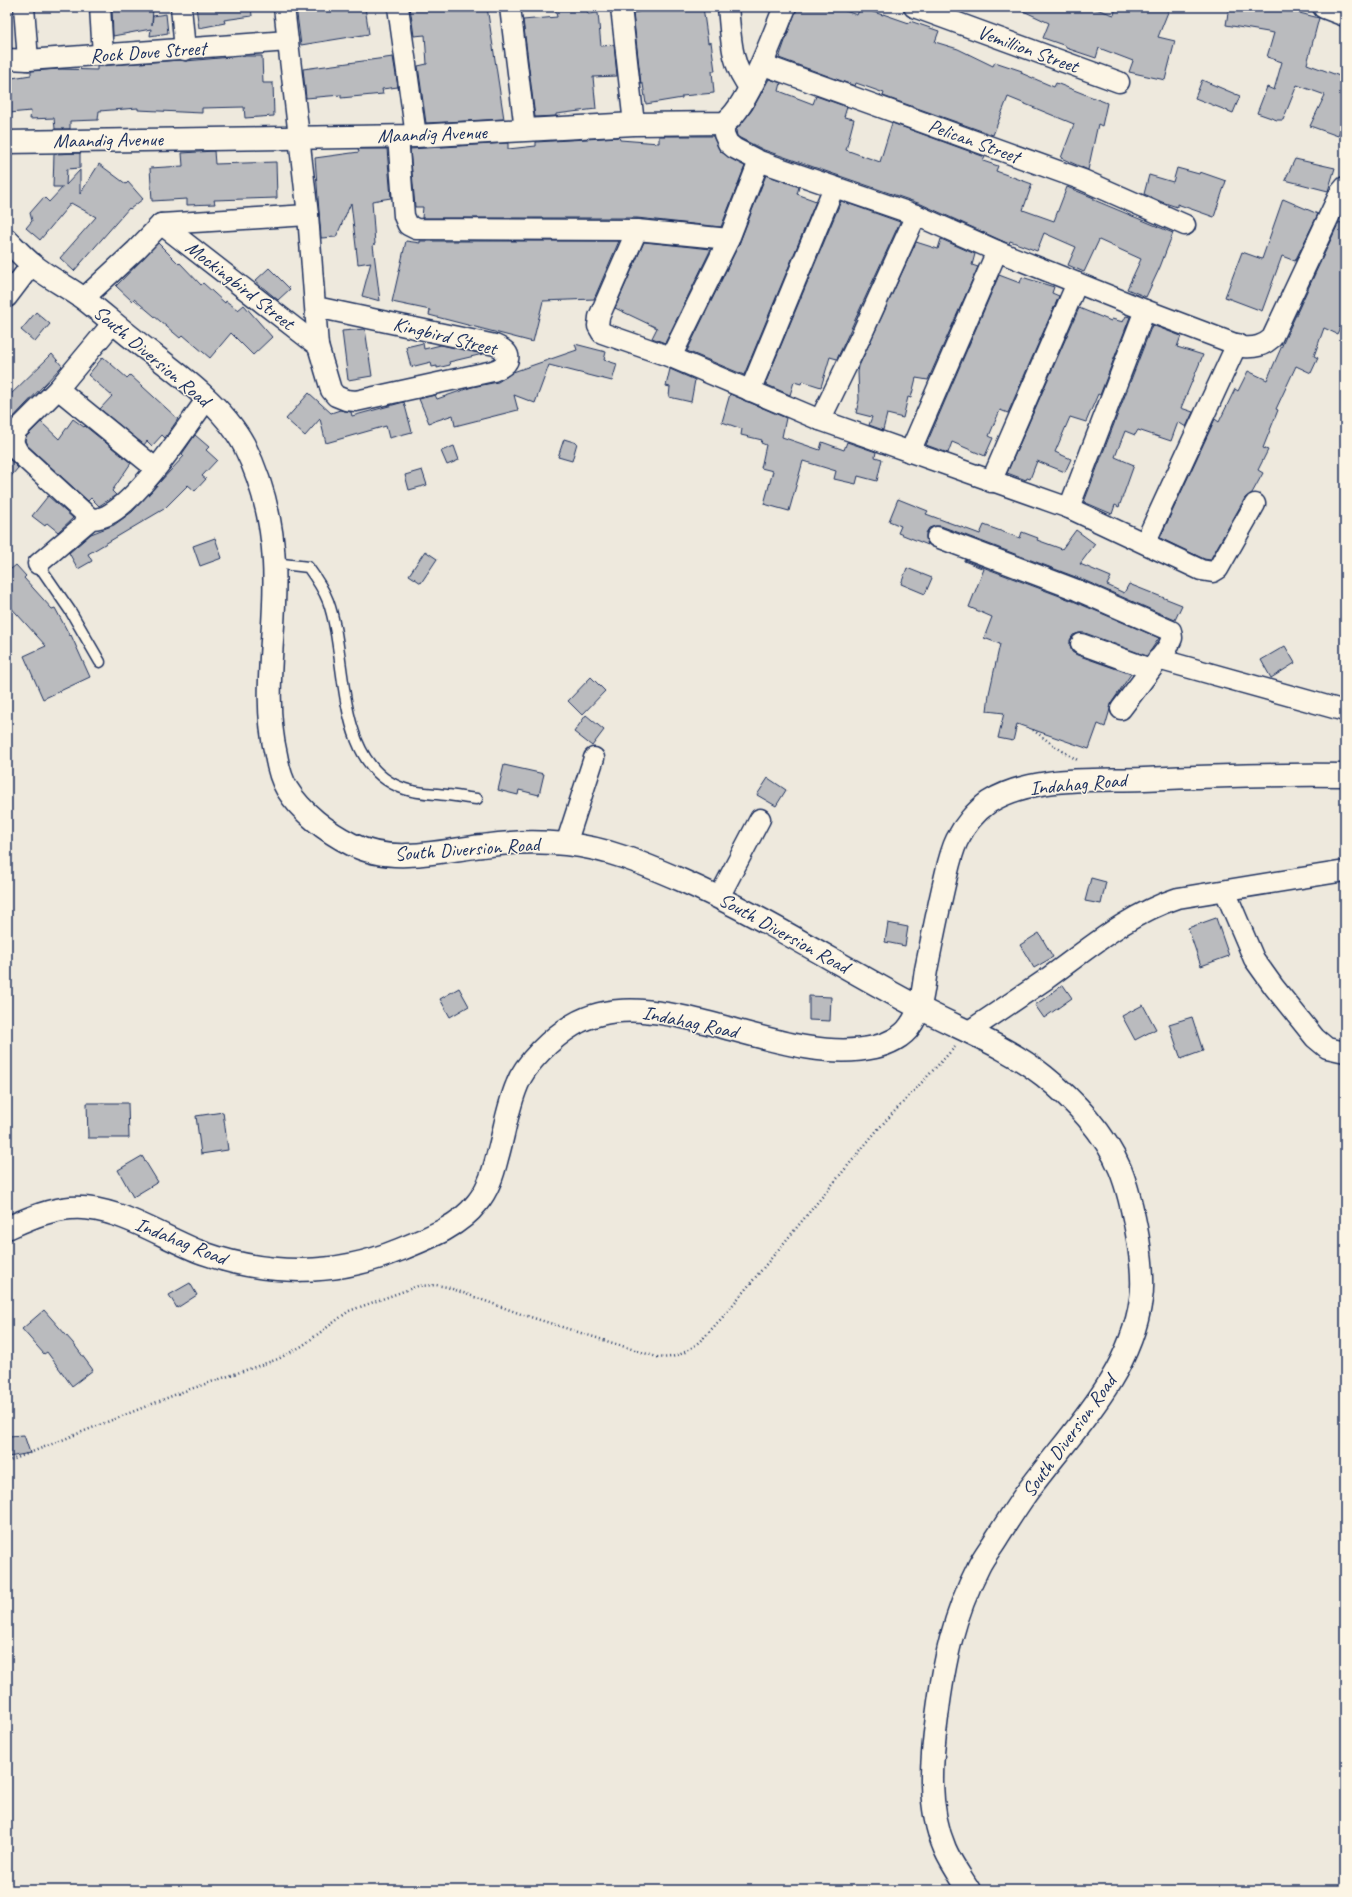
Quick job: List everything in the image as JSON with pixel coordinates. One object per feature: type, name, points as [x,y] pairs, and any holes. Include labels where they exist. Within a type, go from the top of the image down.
[{"type":"main road","points":[[724,123],[731,119],[736,113],[750,88],[785,7]]},
{"type":"main road","points":[[1324,7],[1345,14]]},
{"type":"main road","name":"Maandig Avenue","points":[[7,142],[167,138],[299,139],[407,136],[634,124],[724,123]]},
{"type":"main road","name":"South Diversion Road","points":[[7,240],[32,264],[83,299],[112,324],[178,373],[207,399],[241,440],[259,481],[269,521],[274,563],[274,612],[270,657],[270,727],[281,778],[289,793],[307,812],[330,832],[356,847],[372,853],[417,855],[489,845],[516,843],[566,844],[628,857],[719,897],[919,1008],[1004,1049],[1043,1076],[1094,1126],[1118,1165],[1133,1213],[1140,1252],[1142,1295],[1134,1331],[1120,1364],[1102,1396],[1026,1494],[980,1563],[953,1626],[943,1673],[933,1746],[931,1781],[938,1830],[946,1853],[970,1890]]},
{"type":"main road","name":"Indahag Road","points":[[7,1228],[42,1213],[73,1207],[98,1210],[128,1219],[199,1252],[264,1269],[327,1269],[352,1265],[396,1252],[429,1237],[462,1219],[479,1202],[491,1179],[508,1110],[518,1080],[550,1042],[573,1025],[590,1017],[615,1010],[640,1010],[714,1025],[783,1043],[835,1050],[877,1047],[900,1036],[910,1026],[919,1008],[950,860],[957,838],[971,818],[986,804],[1000,796],[1024,788],[1053,782],[1210,776],[1345,775]]},
{"type":"street","points":[[24,7],[28,60]]},
{"type":"street","points":[[100,7],[104,55]]},
{"type":"street","points":[[181,7],[185,50]]},
{"type":"street","points":[[284,7],[308,214],[318,346]]},
{"type":"street","points":[[398,7],[407,136],[404,216],[408,225],[416,229],[637,230],[729,239]]},
{"type":"street","points":[[510,7],[525,130]]},
{"type":"street","points":[[621,7],[634,124]]},
{"type":"street","points":[[728,7],[737,69],[750,88]]},
{"type":"street","name":"Vemillion Street","points":[[914,7],[1119,82]]},
{"type":"street","name":"Rock Dove Street","points":[[7,59],[28,60],[185,50],[288,41]]},
{"type":"street","name":"Pelican Street","points":[[761,64],[1083,180],[1185,225]]},
{"type":"street","points":[[724,123],[724,134],[728,143],[734,148],[760,161],[916,215],[998,251],[1145,310],[1243,347],[1252,348],[1264,345],[1272,338],[1340,193],[1345,187]]},
{"type":"street","points":[[671,357],[729,239],[760,161]]},
{"type":"street","points":[[750,392],[834,187]]},
{"type":"street","points":[[83,299],[136,250],[161,224],[308,214]]},
{"type":"street","points":[[820,420],[861,336],[916,215]]},
{"type":"street","name":"Mockingbird Street","points":[[161,224],[318,346]]},
{"type":"street","points":[[637,230],[599,318],[598,326],[602,333],[671,357],[750,392],[820,420],[991,482],[1069,508],[1201,570],[1213,572],[1218,570],[1255,504]]},
{"type":"street","points":[[910,452],[998,251]]},
{"type":"street","points":[[7,297],[32,264]]},
{"type":"street","points":[[991,482],[1077,283]]},
{"type":"street","name":"Kingbird Street","points":[[316,307],[495,345],[504,349],[507,352],[508,358],[506,364],[502,367],[486,372],[356,401],[346,400],[336,396],[329,386],[318,346]]},
{"type":"street","points":[[1069,508],[1145,310]]},
{"type":"street","points":[[91,519],[18,452],[13,442],[16,431],[58,389],[112,324]]},
{"type":"street","points":[[1145,543],[1237,344]]},
{"type":"street","points":[[58,389],[155,468]]},
{"type":"street","points":[[38,564],[91,519],[100,518],[111,514],[125,503],[155,468],[207,399]]},
{"type":"street","points":[[937,538],[1077,590],[1168,629],[1172,634],[1170,642],[1121,709]]},
{"type":"street","points":[[1081,644],[1154,664],[1345,711]]},
{"type":"street","points":[[566,844],[594,758]]},
{"type":"street","points":[[719,897],[760,820]]},
{"type":"street","points":[[969,1031],[1094,944],[1149,910],[1178,898],[1345,871]]},
{"type":"street","points":[[1226,891],[1239,927],[1254,959],[1278,992],[1298,1018],[1321,1043],[1327,1048],[1345,1052]]},
{"type":"lane","points":[[274,563],[308,568],[319,581],[328,602],[338,643],[344,686],[352,722],[358,744],[368,762],[384,778],[404,789],[425,795],[446,795],[477,799]]},
{"type":"lane","points":[[38,564],[71,612],[100,662]]},
{"type":"path","points":[[1033,730],[1056,747],[1084,763]]},
{"type":"path","points":[[7,1462],[182,1392],[278,1359],[302,1346],[349,1312],[418,1286],[436,1285],[447,1287],[521,1314],[657,1357],[673,1358],[684,1353],[701,1340],[721,1319],[879,1128],[969,1031]]},
{"type":"building","points":[[112,7],[153,7],[152,25],[153,16],[166,14],[168,33],[150,36],[151,29],[113,36]]},
{"type":"building","points":[[196,7],[251,7],[252,16],[224,20],[225,23],[199,28]]},
{"type":"building","points":[[296,7],[365,7],[369,34],[301,45]]},
{"type":"building","points":[[410,7],[487,7],[504,119],[426,123],[418,66],[427,64],[425,35],[414,36]]},
{"type":"building","points":[[555,7],[587,7],[588,14],[598,13],[601,46],[614,45],[617,76],[593,77],[596,109],[556,114],[556,116],[535,117],[523,20],[557,17]]},
{"type":"building","points":[[641,7],[703,7],[708,43],[711,42],[715,71],[712,71],[714,93],[682,96],[682,98],[646,104],[643,84],[641,84],[633,13],[642,11]]},
{"type":"building","points":[[797,7],[834,7],[857,15],[860,8],[909,23],[910,21],[939,31],[935,42],[958,49],[993,66],[995,62],[1022,71],[1021,73],[1054,87],[1056,83],[1107,103],[1102,126],[1098,124],[1088,170],[1061,158],[1074,124],[1008,97],[993,135],[883,96],[884,93],[856,83],[855,86],[779,58]]},
{"type":"building","points":[[1015,7],[1090,7],[1114,15],[1116,7],[1170,7],[1158,37],[1175,41],[1165,80],[1129,72],[1133,61],[1099,48],[1096,58],[1066,48],[1066,46],[1043,38],[1049,23]]},
{"type":"building","points":[[1229,7],[1276,7],[1319,18],[1307,64],[1345,78],[1345,131],[1340,130],[1338,136],[1310,126],[1325,95],[1297,85],[1283,120],[1277,120],[1257,113],[1267,87],[1274,90],[1282,62],[1267,57],[1274,33],[1226,25]]},
{"type":"building","points":[[242,56],[262,56],[263,83],[273,83],[274,116],[245,118],[244,107],[202,108],[202,113],[138,110],[138,108],[99,111],[98,120],[70,121],[70,129],[55,129],[54,118],[30,119],[31,111],[9,113],[12,78],[31,75],[31,71],[59,69],[97,70],[97,66]]},
{"type":"building","points":[[393,57],[398,87],[382,89],[383,94],[341,98],[341,95],[306,98],[303,69]]},
{"type":"building","points":[[769,79],[781,83],[779,91],[813,104],[816,96],[847,107],[844,117],[854,119],[846,150],[880,162],[892,123],[985,157],[983,161],[998,166],[996,171],[1032,184],[1023,210],[1054,221],[1067,187],[1173,233],[1160,267],[1146,297],[1127,289],[1141,259],[1099,240],[1084,272],[1068,265],[1076,247],[1044,233],[1037,251],[1010,241],[1009,244],[921,204],[764,150],[740,138],[737,136],[736,130],[752,110]]},
{"type":"building","points":[[1202,80],[1240,96],[1233,113],[1195,98]]},
{"type":"building","points":[[659,136],[713,136],[721,152],[745,166],[721,227],[637,218],[422,218],[423,207],[415,207],[410,149],[508,143],[508,149],[536,146],[536,142],[619,137],[620,140],[659,143]]},
{"type":"building","points":[[358,149],[387,149],[391,198],[372,201],[375,244],[373,245],[380,301],[362,296],[371,262],[358,264],[351,203],[336,237],[321,238],[315,158],[359,152]]},
{"type":"building","points":[[214,151],[215,164],[276,162],[277,198],[214,200],[215,204],[187,205],[187,199],[152,201],[150,168],[183,166],[182,153]]},
{"type":"building","points":[[80,153],[80,168],[67,169],[66,185],[80,170],[80,194],[99,164],[126,184],[128,182],[143,199],[130,209],[129,208],[74,271],[60,258],[96,217],[71,203],[40,240],[26,228],[32,221],[30,213],[44,197],[49,202],[63,187],[53,187],[54,154]]},
{"type":"building","points":[[1295,159],[1335,168],[1328,191],[1285,180]]},
{"type":"building","points":[[1177,168],[1199,174],[1200,172],[1226,181],[1214,217],[1177,204],[1177,207],[1144,194],[1149,175],[1173,182]]},
{"type":"building","points":[[766,175],[799,187],[797,194],[816,201],[744,375],[687,351],[739,244]]},
{"type":"building","points":[[1283,199],[1318,214],[1295,261],[1282,256],[1262,311],[1225,297],[1242,252],[1262,259]]},
{"type":"building","points":[[841,201],[900,222],[837,359],[830,357],[821,387],[802,381],[801,384],[794,382],[790,395],[765,384]]},
{"type":"building","points":[[1339,222],[1345,225],[1345,317],[1337,334],[1324,328],[1314,356],[1318,358],[1311,373],[1296,366],[1276,409],[1278,410],[1263,448],[1268,450],[1258,470],[1263,473],[1252,493],[1245,498],[1210,560],[1204,559],[1160,538],[1215,419],[1219,422],[1235,389],[1238,391],[1248,371],[1267,380]]},
{"type":"building","points":[[941,239],[975,254],[972,265],[978,267],[928,380],[916,378],[911,398],[908,397],[903,418],[887,414],[883,430],[869,425],[872,417],[856,413],[859,400],[859,366],[916,242],[938,249]]},
{"type":"building","points":[[406,241],[420,243],[420,241],[619,241],[594,299],[543,301],[533,342],[429,315],[430,310],[392,302]]},
{"type":"building","points":[[644,242],[711,249],[665,343],[652,338],[657,328],[615,308]]},
{"type":"building","points":[[158,243],[201,285],[203,283],[225,303],[226,301],[238,310],[244,305],[272,337],[253,355],[231,333],[210,358],[183,335],[180,338],[134,299],[132,301],[116,286]]},
{"type":"building","points":[[269,268],[290,289],[278,300],[255,281]]},
{"type":"building","points":[[999,275],[1020,283],[1022,277],[1054,287],[1052,293],[1059,296],[1008,413],[1000,410],[989,436],[993,438],[985,456],[952,442],[948,453],[926,445]]},
{"type":"building","points":[[1079,308],[1111,321],[1112,319],[1123,322],[1126,316],[1130,317],[1100,395],[1098,394],[1086,422],[1070,417],[1055,452],[1071,459],[1065,472],[1037,461],[1030,479],[1027,478],[1026,480],[1007,473]]},
{"type":"building","points":[[36,312],[50,324],[35,342],[21,330]]},
{"type":"building","points":[[1152,325],[1181,336],[1177,347],[1203,355],[1181,408],[1193,412],[1186,427],[1178,422],[1171,441],[1138,430],[1135,435],[1125,431],[1115,457],[1134,465],[1119,507],[1115,505],[1112,514],[1084,502]]},
{"type":"building","points":[[365,329],[372,376],[348,380],[342,331]]},
{"type":"building","points":[[423,343],[424,349],[441,345],[483,354],[449,362],[450,365],[437,368],[437,366],[432,367],[431,362],[411,367],[406,347]]},
{"type":"building","points":[[575,344],[606,352],[604,360],[617,364],[612,381],[549,365],[535,403],[514,395],[518,410],[455,426],[453,415],[429,423],[419,399],[435,395],[437,399],[472,387],[498,382],[513,372],[577,350]]},
{"type":"building","points":[[52,354],[62,366],[7,424],[7,398]]},
{"type":"building","points":[[103,357],[127,378],[130,375],[178,419],[165,438],[162,435],[152,446],[147,441],[144,445],[100,409],[112,396],[88,375]]},
{"type":"building","points":[[670,369],[695,380],[691,402],[669,397],[670,387],[666,386]]},
{"type":"building","points":[[309,393],[331,413],[340,410],[351,412],[352,416],[404,402],[412,432],[389,438],[386,426],[326,443],[320,419],[305,436],[286,419]]},
{"type":"building","points":[[730,394],[786,418],[782,437],[820,450],[822,442],[844,450],[847,442],[876,452],[875,457],[882,459],[877,481],[858,476],[856,484],[834,479],[836,471],[803,461],[789,511],[764,504],[773,471],[761,468],[766,445],[761,443],[762,440],[741,435],[742,429],[722,422]]},
{"type":"building","points":[[73,419],[84,427],[85,426],[131,463],[112,491],[116,495],[99,506],[91,498],[88,501],[27,445],[25,441],[26,437],[41,422],[59,439]]},
{"type":"building","points":[[195,435],[209,447],[206,450],[217,460],[202,476],[206,479],[195,491],[188,485],[164,509],[88,554],[92,561],[78,569],[69,553],[91,534],[114,525],[132,512],[184,456],[182,454]]},
{"type":"building","points":[[564,439],[577,443],[572,461],[558,457]]},
{"type":"building","points":[[454,446],[459,460],[447,465],[441,451]]},
{"type":"building","points":[[7,456],[18,468],[7,481]]},
{"type":"building","points":[[422,470],[427,485],[409,490],[405,475]]},
{"type":"building","points":[[48,496],[73,518],[58,532],[47,523],[45,526],[32,516]]},
{"type":"building","points":[[898,499],[928,511],[926,514],[980,534],[984,525],[1020,538],[1022,532],[1038,538],[1037,540],[1062,549],[1076,530],[1095,544],[1080,564],[1111,577],[1107,585],[1124,593],[1129,584],[1182,605],[1175,620],[1081,579],[941,526],[929,528],[926,533],[928,545],[898,533],[901,526],[889,521]]},
{"type":"building","points":[[215,538],[222,558],[200,566],[193,546]]},
{"type":"building","points":[[425,551],[437,559],[421,583],[409,575]]},
{"type":"building","points":[[964,560],[1073,601],[1159,638],[1147,656],[1085,633],[1073,635],[1070,640],[1072,652],[1131,674],[1112,702],[1105,727],[1098,724],[1089,749],[1017,724],[1013,741],[998,738],[1004,713],[987,711],[989,694],[1000,644],[984,638],[992,617],[969,607],[984,569]]},
{"type":"building","points":[[7,565],[11,569],[16,565],[26,576],[24,578],[52,609],[55,608],[70,636],[71,635],[90,677],[43,699],[24,656],[46,646],[7,603]]},
{"type":"building","points":[[907,568],[932,578],[925,594],[901,584]]},
{"type":"building","points":[[1285,646],[1295,663],[1271,678],[1261,660]]},
{"type":"building","points":[[591,677],[605,691],[582,715],[568,701]]},
{"type":"building","points":[[586,715],[604,730],[592,746],[574,732]]},
{"type":"building","points":[[504,765],[544,774],[539,795],[519,790],[518,795],[498,790]]},
{"type":"building","points":[[768,778],[786,790],[776,806],[757,795]]},
{"type":"building","points":[[1091,878],[1106,882],[1101,904],[1085,901]]},
{"type":"building","points":[[1216,918],[1229,956],[1201,966],[1188,928]]},
{"type":"building","points":[[888,923],[908,927],[905,946],[885,942]]},
{"type":"building","points":[[1039,933],[1053,957],[1034,968],[1020,945]]},
{"type":"building","points":[[1063,985],[1072,998],[1044,1018],[1035,1005]]},
{"type":"building","points":[[459,988],[469,1006],[450,1017],[440,999]]},
{"type":"building","points":[[809,996],[831,997],[830,1021],[809,1020]]},
{"type":"building","points":[[1143,1005],[1156,1029],[1135,1040],[1122,1016]]},
{"type":"building","points":[[1192,1017],[1203,1051],[1181,1059],[1169,1024]]},
{"type":"building","points":[[87,1103],[128,1103],[129,1138],[88,1138]]},
{"type":"building","points":[[223,1112],[228,1150],[201,1154],[196,1116]]},
{"type":"building","points":[[142,1156],[158,1182],[133,1197],[118,1170]]},
{"type":"building","points":[[190,1283],[197,1295],[177,1308],[169,1295]]},
{"type":"building","points":[[44,1310],[73,1343],[93,1370],[72,1386],[47,1352],[44,1354],[22,1329]]},
{"type":"building","points":[[24,1435],[30,1453],[9,1457],[10,1451],[7,1451],[8,1436]]}]
